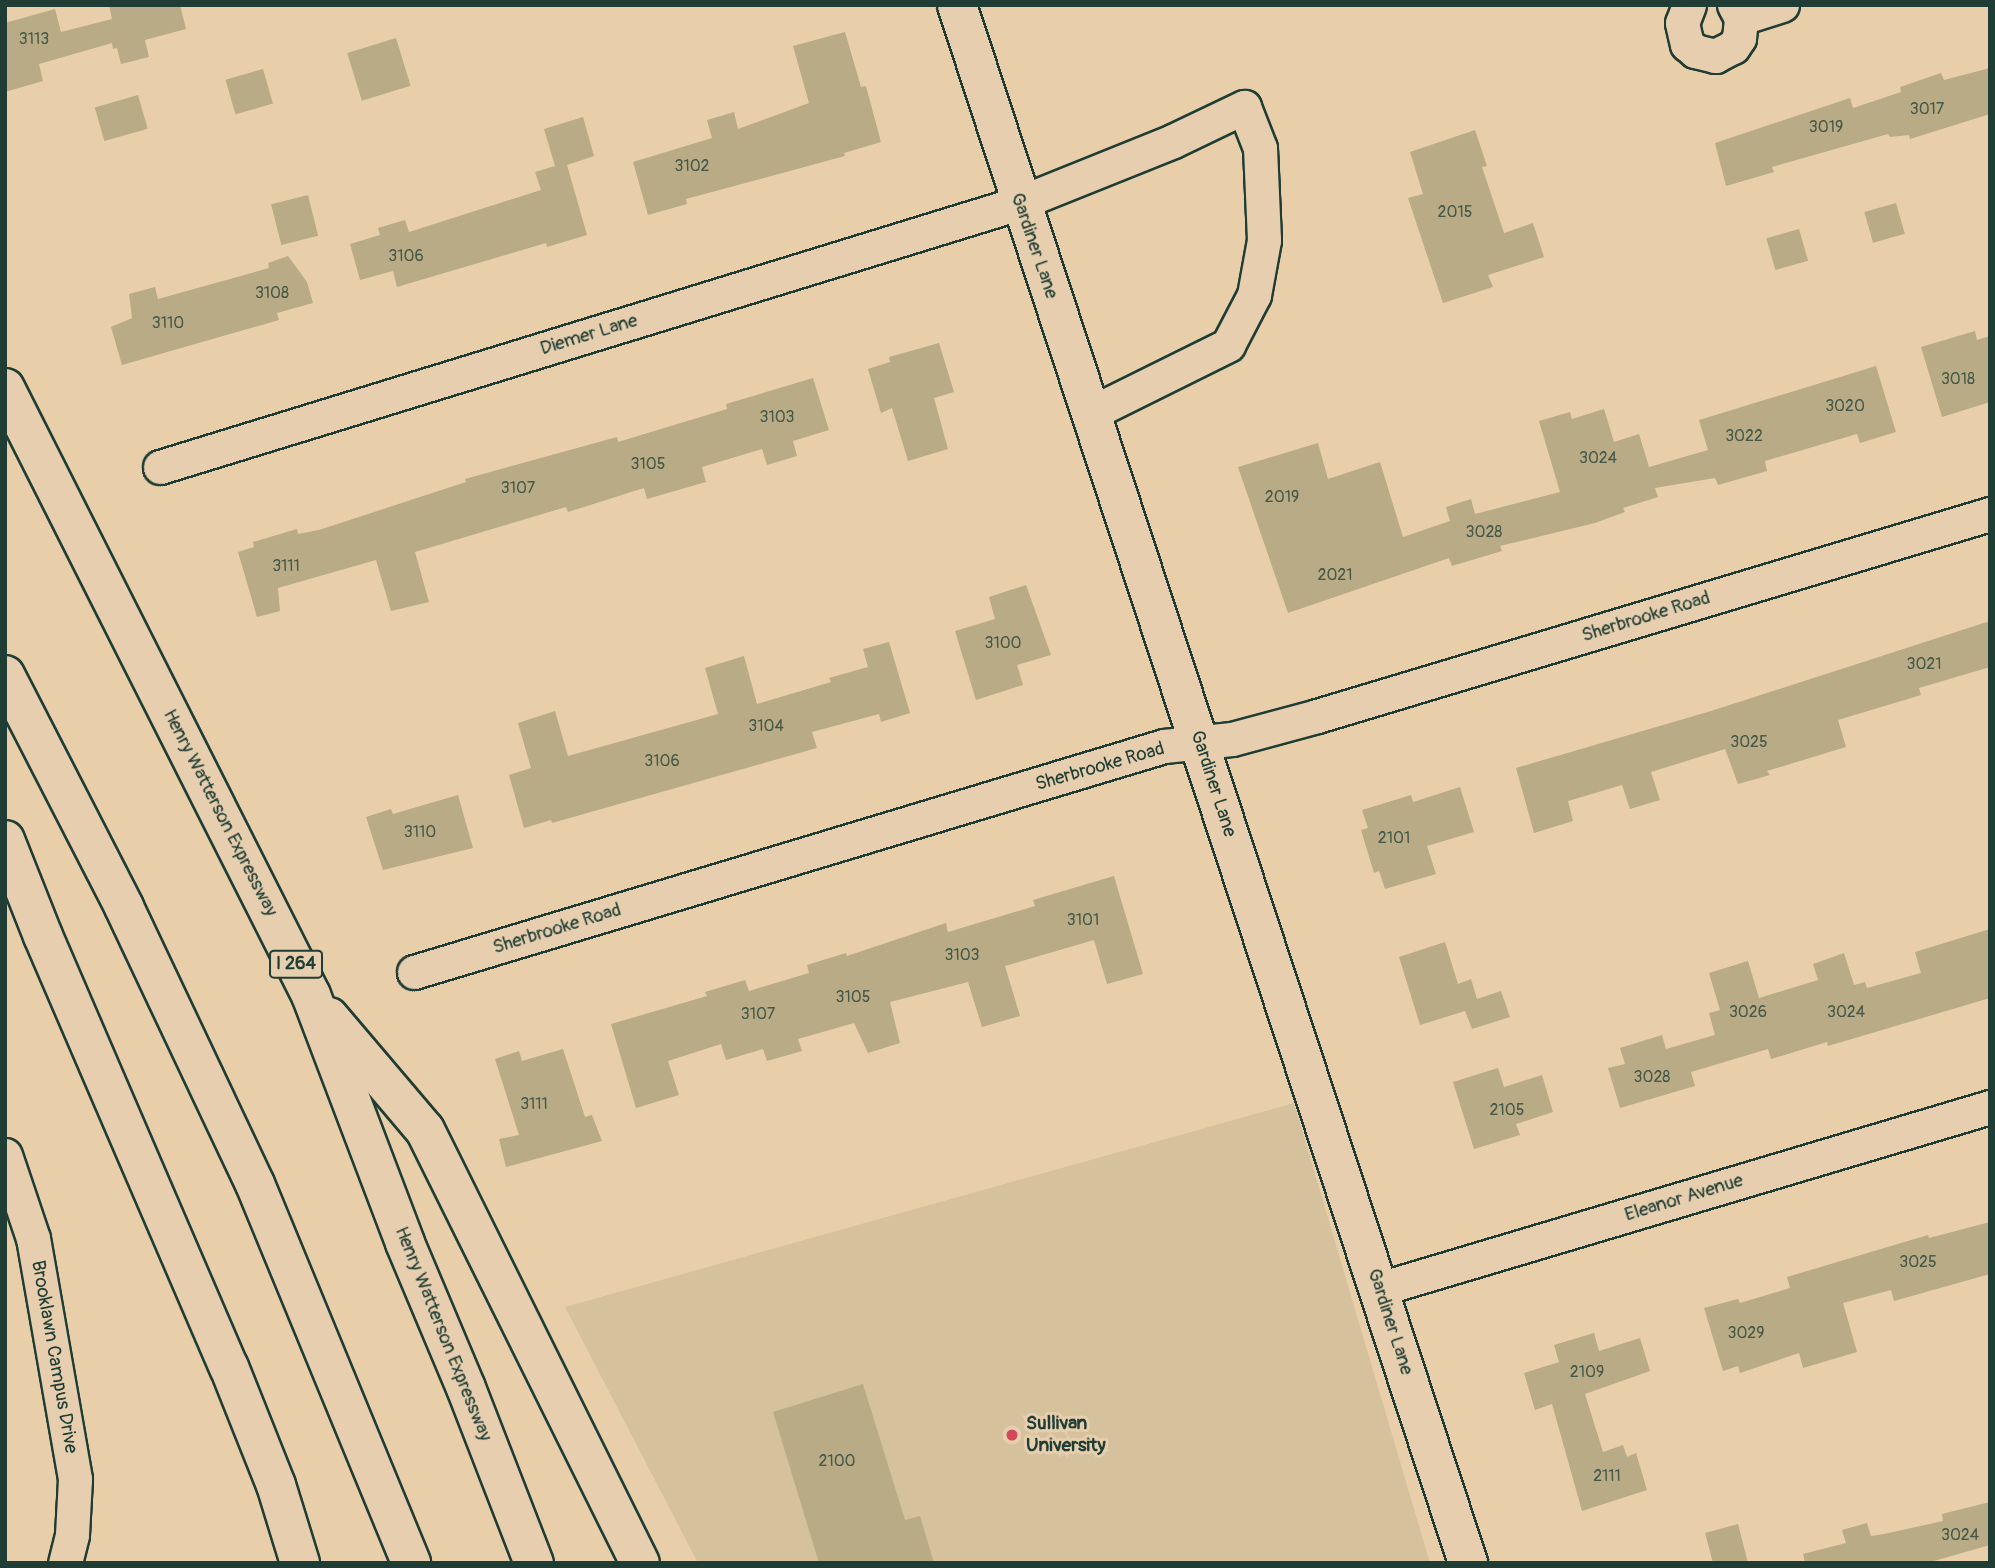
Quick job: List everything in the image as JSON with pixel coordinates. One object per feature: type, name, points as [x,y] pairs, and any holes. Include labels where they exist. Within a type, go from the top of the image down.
[{"type":"main road","name":"Gardiner Lane","points":[[957,5],[1019,203],[1200,743],[1468,1563]]},
{"type":"main road","name":"Henry Watterson Expressway","points":[[5,388],[311,995],[405,1242],[466,1388],[534,1563]]},
{"type":"main road","points":[[5,675],[129,918],[255,1184],[411,1563]]},
{"type":"main road","points":[[5,840],[43,936],[229,1367],[276,1485],[300,1563]]},
{"type":"main road","points":[[311,995],[425,1130],[640,1563]]},
{"type":"street","points":[[1689,5],[1684,13],[1682,34],[1695,51],[1715,56],[1734,47],[1739,38],[1738,11],[1782,5]]},
{"type":"street","name":"Diemer Lane","points":[[160,467],[1019,203],[1173,141],[1244,107],[1261,148],[1265,240],[1254,295],[1228,345],[1091,413]]},
{"type":"street","name":"Sherbrooke Road","points":[[414,972],[1164,746],[1232,739],[1317,716],[1990,514]]},
{"type":"street","name":"Eleanor Avenue","points":[[1379,1289],[1990,1107]]},
{"type":"street","name":"Brooklawn Campus Drive","points":[[5,1155],[33,1238],[75,1479],[72,1535],[65,1563]]},
{"type":"shaded area","name":"Sullivan University","points":[[1294,1103],[1430,1563],[698,1563],[565,1307]]},
{"type":"building","points":[[109,5],[180,5],[186,29],[145,40],[149,57],[121,64],[117,48],[113,49],[112,43],[39,64],[43,81],[5,92],[5,23],[55,9],[61,32],[112,19]]},
{"type":"building","points":[[845,32],[861,87],[866,86],[881,142],[844,153],[845,156],[686,199],[687,204],[648,215],[633,162],[712,138],[707,120],[734,112],[738,129],[809,103],[793,46]]},
{"type":"building","points":[[396,38],[411,86],[362,101],[347,53]]},
{"type":"building","points":[[1990,68],[1990,114],[1910,139],[1909,135],[1890,137],[1888,134],[1772,167],[1774,172],[1726,186],[1715,143],[1850,98],[1853,108],[1901,92],[1900,87],[1941,73],[1944,80]]},
{"type":"building","points":[[263,69],[273,104],[235,114],[226,80]]},
{"type":"building","points":[[138,95],[148,129],[104,141],[95,107]]},
{"type":"building","points":[[583,117],[594,156],[567,165],[587,235],[547,247],[546,243],[397,287],[393,271],[360,280],[350,244],[380,235],[378,228],[405,220],[409,232],[541,190],[535,172],[555,166],[544,129]]},
{"type":"building","points":[[1475,130],[1487,166],[1482,167],[1504,233],[1533,223],[1544,257],[1488,275],[1493,287],[1443,303],[1408,198],[1423,194],[1410,152]]},
{"type":"building","points":[[308,195],[318,236],[281,245],[271,204]]},
{"type":"building","points":[[1896,203],[1905,234],[1873,243],[1864,212]]},
{"type":"building","points":[[1799,229],[1808,261],[1775,270],[1766,238]]},
{"type":"building","points":[[288,256],[307,282],[313,303],[277,313],[279,320],[122,365],[111,327],[132,318],[129,294],[155,287],[158,299],[269,268],[268,263]]},
{"type":"building","points":[[1975,331],[1977,340],[1990,336],[1990,402],[1942,417],[1921,347]]},
{"type":"building","points":[[939,343],[954,392],[934,398],[948,449],[908,461],[892,408],[881,413],[868,369],[890,362],[889,357]]},
{"type":"building","points":[[1876,366],[1896,432],[1860,443],[1857,434],[1765,461],[1767,471],[1718,485],[1715,478],[1655,488],[1658,497],[1623,508],[1625,512],[1595,523],[1500,546],[1502,551],[1452,566],[1449,558],[1288,613],[1238,467],[1318,443],[1328,479],[1380,462],[1403,537],[1450,521],[1446,507],[1471,499],[1475,514],[1560,492],[1539,421],[1570,412],[1572,419],[1604,409],[1614,442],[1639,434],[1649,467],[1708,450],[1699,420]]},
{"type":"building","points":[[813,378],[829,430],[793,441],[797,456],[767,465],[762,449],[702,467],[706,482],[647,499],[644,488],[568,512],[566,507],[415,552],[429,602],[391,611],[376,560],[278,588],[280,611],[257,617],[238,552],[254,547],[253,542],[297,529],[298,534],[319,530],[466,482],[465,479],[617,437],[618,442],[727,409],[726,404]]},
{"type":"building","points":[[1026,585],[1051,655],[1017,665],[1023,685],[976,700],[955,631],[995,619],[989,597]]},
{"type":"building","points":[[1990,621],[1990,667],[1919,688],[1921,695],[1838,720],[1846,747],[1767,771],[1770,775],[1738,784],[1725,749],[1651,772],[1660,800],[1630,809],[1622,785],[1568,801],[1573,821],[1534,833],[1516,768],[1711,711]]},
{"type":"building","points":[[889,642],[910,713],[881,722],[879,714],[812,732],[817,748],[552,823],[551,820],[524,828],[509,775],[531,768],[518,723],[555,711],[568,756],[718,714],[705,668],[744,656],[757,704],[831,682],[829,678],[868,667],[863,649]]},
{"type":"building","points":[[1460,787],[1474,832],[1427,846],[1436,874],[1385,889],[1379,871],[1374,873],[1361,830],[1368,828],[1362,810],[1411,795],[1413,802]]},
{"type":"building","points":[[458,795],[473,848],[383,870],[366,817],[391,809],[393,814]]},
{"type":"building","points":[[1114,876],[1143,974],[1107,984],[1094,940],[1005,966],[1020,1016],[982,1027],[968,982],[890,1002],[900,1043],[868,1053],[854,1023],[798,1039],[802,1051],[767,1061],[763,1049],[726,1060],[721,1044],[668,1061],[679,1095],[636,1108],[611,1024],[707,996],[705,992],[745,980],[749,991],[809,973],[807,965],[846,953],[847,956],[946,923],[948,932],[1035,906],[1033,900]]},
{"type":"building","points":[[1990,929],[1990,998],[1828,1046],[1827,1042],[1771,1059],[1768,1049],[1691,1072],[1695,1086],[1620,1108],[1608,1068],[1625,1064],[1620,1048],[1662,1035],[1666,1049],[1715,1035],[1709,1013],[1720,1010],[1709,973],[1748,961],[1759,998],[1818,980],[1813,964],[1844,953],[1854,985],[1865,982],[1867,988],[1921,973],[1915,952]]},
{"type":"building","points":[[1445,942],[1458,984],[1471,979],[1477,999],[1501,991],[1510,1017],[1472,1029],[1465,1011],[1420,1025],[1399,957]]},
{"type":"building","points":[[563,1049],[585,1117],[592,1115],[602,1141],[506,1167],[499,1139],[519,1135],[495,1059],[519,1051],[522,1061]]},
{"type":"building","points":[[1498,1068],[1504,1087],[1542,1075],[1553,1112],[1516,1124],[1520,1135],[1474,1149],[1453,1082]]},
{"type":"building","points":[[1990,1222],[1990,1274],[1894,1301],[1891,1290],[1843,1303],[1857,1352],[1803,1368],[1799,1353],[1740,1373],[1738,1366],[1723,1371],[1704,1308],[1738,1299],[1740,1303],[1790,1288],[1787,1277],[1928,1235],[1929,1238]]},
{"type":"building","points":[[1594,1333],[1599,1351],[1640,1338],[1650,1371],[1585,1394],[1603,1452],[1623,1445],[1627,1457],[1636,1453],[1647,1490],[1582,1511],[1552,1404],[1535,1410],[1524,1373],[1559,1362],[1554,1345]]},
{"type":"building","points":[[863,1384],[905,1520],[920,1516],[934,1563],[819,1563],[773,1412]]},
{"type":"building","points":[[1990,1502],[1990,1545],[1927,1563],[1805,1563],[1803,1554],[1846,1543],[1842,1530],[1867,1523],[1871,1536],[1884,1534],[1943,1521],[1942,1514]]},
{"type":"building","points":[[1738,1524],[1748,1563],[1713,1563],[1705,1533]]},
{"type":"place","name":"Sullivan University","points":[[1012,1435]]}]
